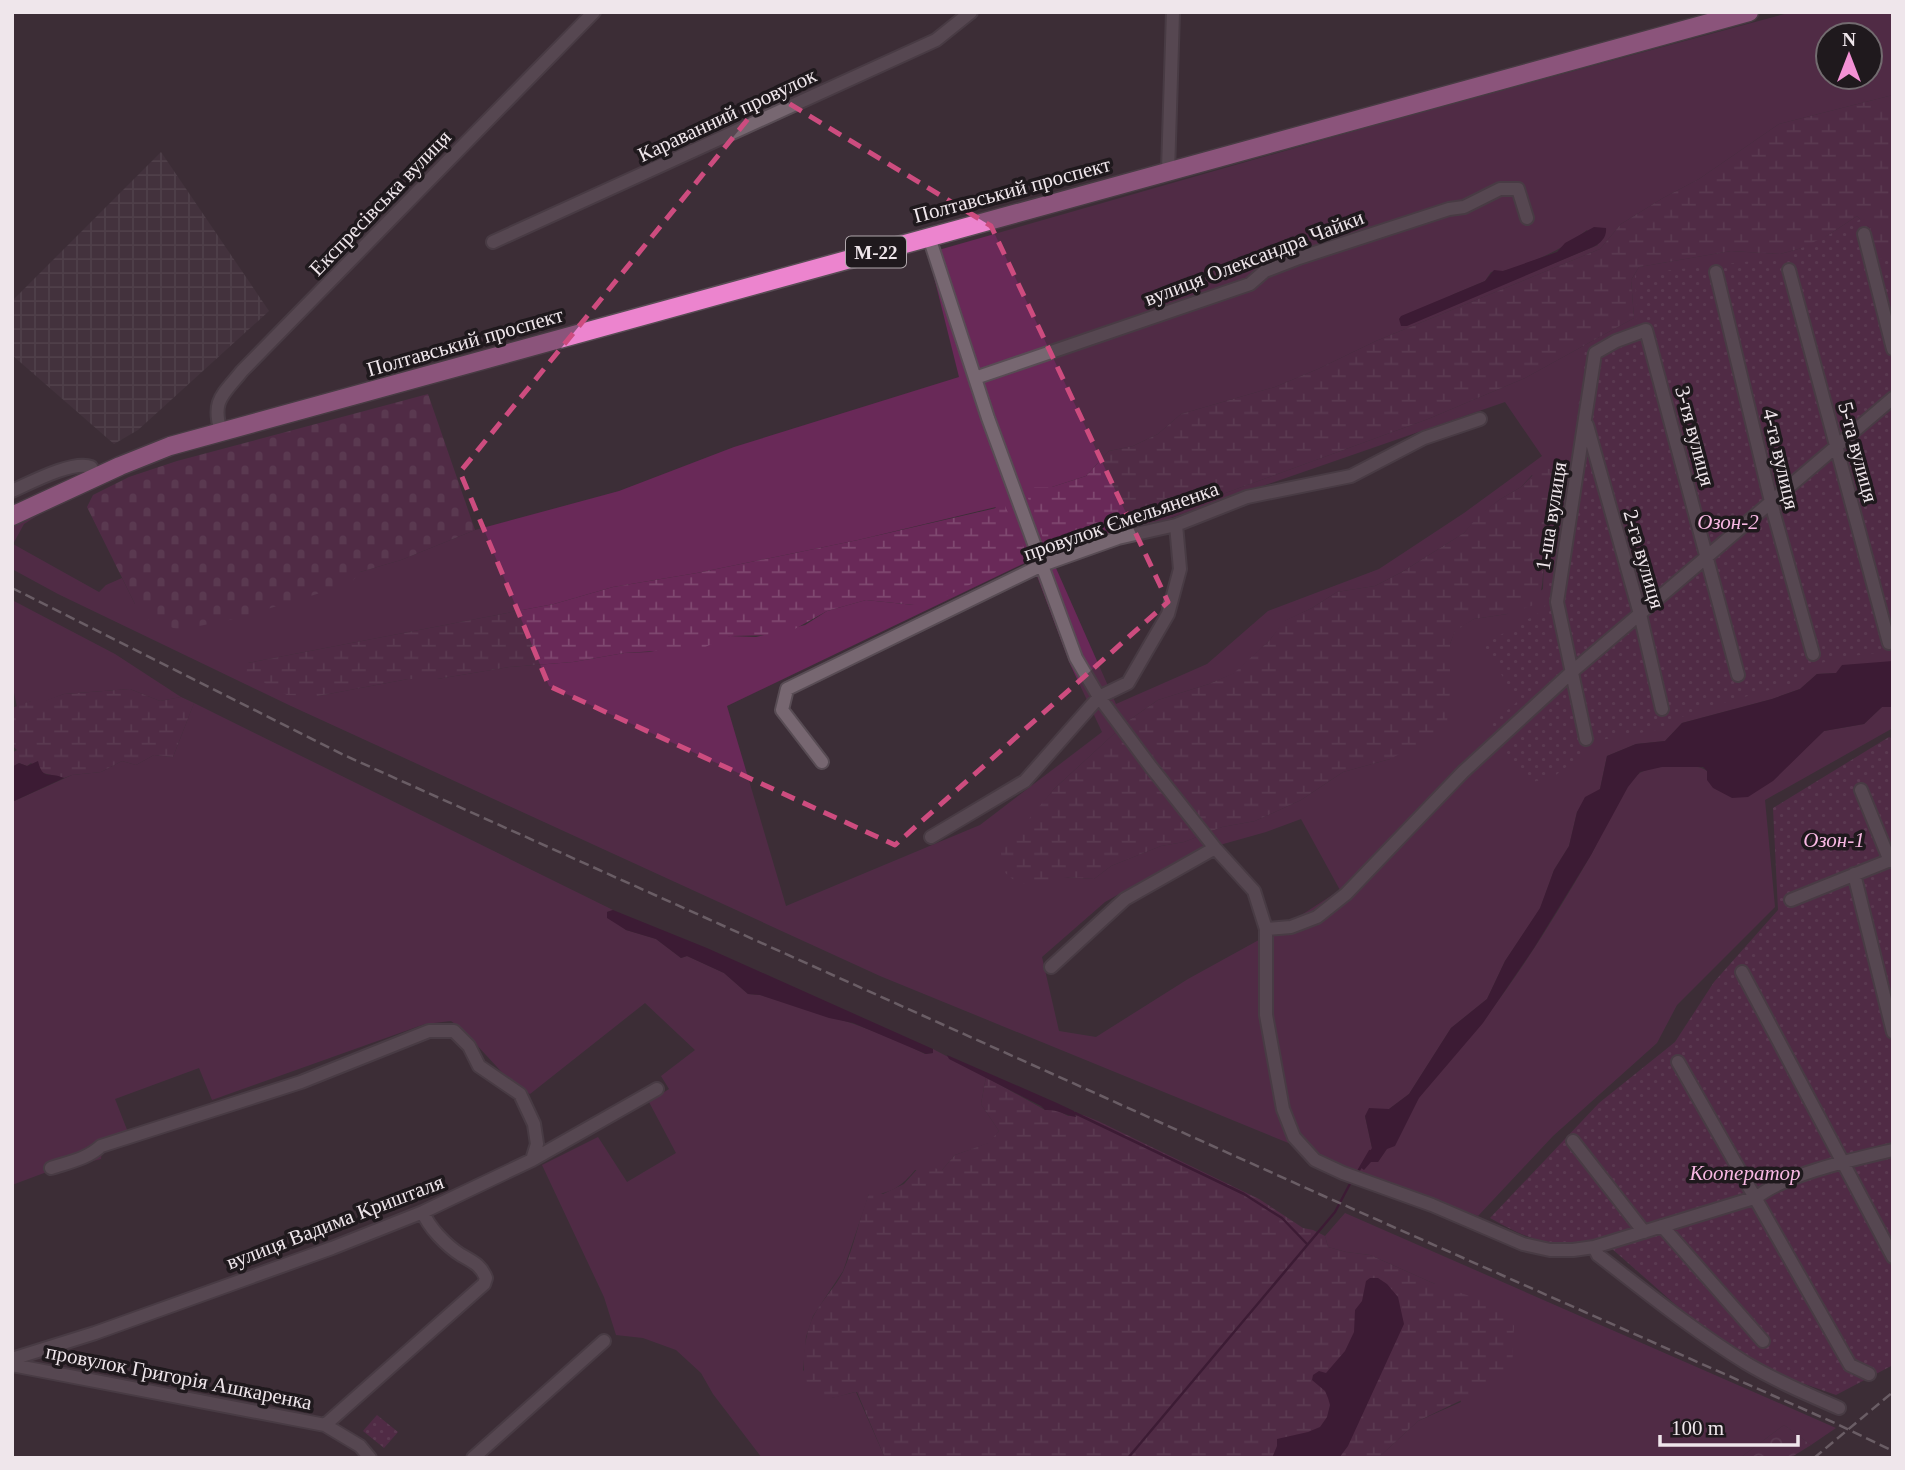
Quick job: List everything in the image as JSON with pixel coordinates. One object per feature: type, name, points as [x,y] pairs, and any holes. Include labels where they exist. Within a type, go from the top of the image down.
[{"type":"highway","name":"Полтавський проспект","points":[[12,516],[170,446],[1749,12]]},
{"type":"street","name":"Караванний провулок","points":[[493,242],[936,40],[971,12]]},
{"type":"street","points":[[1168,171],[1173,12]]},
{"type":"street","name":"Експресівська вулиця","points":[[221,432],[216,414],[218,402],[242,371],[591,14]]},
{"type":"street","name":"вулиця Олександра Чайки","points":[[975,378],[1250,284],[1265,271],[1299,258],[1449,209],[1464,207],[1500,189],[1518,189],[1527,218]]},
{"type":"street","points":[[1864,234],[1893,349]]},
{"type":"street","points":[[929,237],[975,378],[1076,658],[1099,697],[1214,848],[1254,891],[1266,929],[1266,1015],[1283,1109],[1294,1137],[1315,1160],[1523,1244],[1550,1250],[1573,1250],[1594,1247],[1644,1232],[1756,1197],[1770,1187],[1841,1163],[1893,1150]]},
{"type":"street","name":"5-та вулиця","points":[[1789,270],[1889,643]]},
{"type":"street","name":"4-та вулиця","points":[[1716,272],[1812,654]]},
{"type":"street","name":"1-ша вулиця","points":[[1586,739],[1558,602],[1595,353],[1616,341],[1646,330]]},
{"type":"street","name":"3-тя вулиця","points":[[1646,330],[1738,675]]},
{"type":"street","points":[[1266,929],[1291,927],[1317,916],[1346,894],[1463,772],[1574,670],[1893,398]]},
{"type":"street","name":"провулок Ємельяненка","points":[[822,762],[782,710],[787,689],[1042,565],[1118,538],[1176,524],[1247,497],[1351,476],[1424,438],[1480,419]]},
{"type":"street","name":"2-га вулиця","points":[[1585,421],[1640,614],[1662,709]]},
{"type":"street","points":[[12,491],[56,472],[85,464],[91,467],[96,477]]},
{"type":"street","points":[[931,837],[1025,781],[1099,697],[1128,683],[1168,614],[1180,569],[1176,524]]},
{"type":"street","points":[[1791,900],[1891,860],[1861,790]]},
{"type":"street","points":[[1051,967],[1125,899],[1214,848]]},
{"type":"street","points":[[1854,874],[1893,1032]]},
{"type":"street","points":[[1742,972],[1893,1258]]},
{"type":"street","points":[[51,1168],[94,1153],[101,1146],[301,1082],[429,1031],[454,1031],[469,1046],[480,1066],[520,1094],[534,1124],[537,1144],[532,1160]]},
{"type":"street","points":[[1678,1062],[1850,1365],[1869,1374]]},
{"type":"street","name":"вулиця Вадима Кришталя","points":[[12,1359],[95,1333],[332,1248],[422,1212],[532,1160],[657,1089]]},
{"type":"street","points":[[1573,1141],[1644,1232]]},
{"type":"street","points":[[325,1425],[484,1284],[486,1278],[483,1269],[451,1247],[422,1212]]},
{"type":"street","points":[[1662,1226],[1763,1341]]},
{"type":"street","points":[[1594,1247],[1598,1255],[1746,1363],[1791,1388],[1839,1408]]},
{"type":"street","points":[[473,1458],[604,1341]]},
{"type":"street","name":"провулок Григорія Ашкаренка","points":[[12,1365],[325,1425],[360,1446],[370,1458]]},
{"type":"highlighted area","points":[[770,92],[991,226],[1168,602],[895,845],[549,686],[460,472]]},
{"type":"shaded area","points":[[161,152],[269,311],[138,430],[114,444],[12,355],[12,301]]},
{"type":"shaded area","points":[[1594,227],[1606,228],[1606,234],[1599,244],[1407,326],[1401,326],[1401,316],[1485,281],[1494,270],[1503,271],[1557,252],[1565,243]]},
{"type":"shaded area","points":[[1893,661],[1893,707],[1882,707],[1864,724],[1824,731],[1773,781],[1748,797],[1732,798],[1713,788],[1703,767],[1662,767],[1640,772],[1628,787],[1591,855],[1534,948],[1483,1023],[1419,1098],[1395,1146],[1387,1149],[1378,1162],[1371,1162],[1364,1170],[1360,1167],[1372,1148],[1365,1116],[1369,1108],[1389,1109],[1409,1094],[1451,1028],[1487,999],[1505,961],[1540,908],[1554,870],[1569,846],[1577,812],[1585,797],[1600,789],[1607,756],[1636,744],[1665,741],[1682,723],[1800,689],[1817,674],[1836,673],[1842,665]]},
{"type":"shaded area","points":[[38,761],[44,773],[64,778],[12,802],[12,767],[19,763],[27,766]]},
{"type":"shaded area","points":[[613,910],[707,948],[933,1049],[933,1053],[926,1054],[853,1023],[829,1018],[760,995],[748,994],[724,973],[687,956],[681,958],[656,939],[626,930],[607,918],[607,912]]},
{"type":"shaded area","points":[[947,1055],[1074,1111],[1076,1117],[1045,1110],[949,1059]]},
{"type":"shaded area","points":[[1378,1278],[1387,1284],[1398,1297],[1404,1324],[1348,1446],[1339,1458],[1272,1458],[1277,1439],[1320,1427],[1327,1417],[1330,1405],[1328,1398],[1325,1391],[1312,1380],[1313,1375],[1319,1371],[1326,1373],[1345,1351],[1354,1332],[1355,1310],[1362,1301],[1366,1281]]},
{"type":"green space","points":[[1792,12],[1893,12],[1893,95],[1779,124],[1699,179],[1621,224],[1600,249],[1376,341],[1275,387],[1181,414],[1158,434],[1133,446],[1109,451],[1086,476],[1052,487],[1030,487],[1050,557],[1428,419],[1525,378],[1634,318],[1631,280],[1639,267],[1731,251],[1780,254],[1813,245],[1857,216],[1870,228],[1870,244],[1893,260],[1893,661],[1837,673],[1817,674],[1800,689],[1682,723],[1665,741],[1636,744],[1607,756],[1600,789],[1577,812],[1569,846],[1554,870],[1540,909],[1505,961],[1487,999],[1451,1028],[1409,1094],[1389,1109],[1365,1116],[1372,1148],[1371,1162],[1378,1162],[1425,1089],[1475,1031],[1512,981],[1579,876],[1620,799],[1640,773],[1663,766],[1694,766],[1707,771],[1793,759],[1824,731],[1864,724],[1882,707],[1893,707],[1893,728],[1765,800],[1775,907],[1677,1005],[1657,1043],[1553,1136],[1478,1216],[1340,1164],[880,976],[291,706],[58,594],[12,569],[12,524],[71,495],[24,524],[13,544],[99,592],[106,585],[122,578],[135,604],[360,572],[401,560],[475,530],[619,491],[734,447],[959,377],[928,253],[1386,122]],"holes":[[[1587,230],[1598,245],[1402,326],[1454,294],[1485,281],[1491,272],[1505,271],[1529,263],[1569,243]],[[1505,402],[1542,456],[1464,513],[1379,569],[1268,611],[1207,664],[1116,704],[1052,559]],[[1532,475],[1553,501],[1545,523],[1543,589],[1507,614],[1474,619],[1455,630],[1450,644],[1450,691],[1390,759],[1343,772],[1301,800],[1255,821],[1222,827],[1184,842],[1161,846],[1111,866],[1094,879],[1064,877],[1035,813],[1054,789],[1128,721],[1158,700],[1235,673],[1269,641],[1285,621],[1337,592],[1375,586],[1402,572],[1464,533],[1480,515],[1521,487]],[[996,507],[914,605],[866,600],[827,611],[805,625],[756,637],[730,636],[649,652],[509,667],[437,679],[408,679],[318,696],[248,663],[554,604],[613,587],[858,540]],[[1031,560],[1070,664],[1102,732],[980,825],[786,906],[727,706]],[[1301,819],[1340,890],[1286,925],[1188,979],[1096,1037],[1059,1031],[1042,957],[1105,902],[1191,853]]]},
{"type":"green space","points":[[1893,95],[1893,260],[1878,258],[1870,244],[1870,228],[1857,216],[1813,245],[1780,254],[1731,251],[1639,267],[1631,280],[1634,318],[1525,378],[1428,419],[1050,557],[1025,490],[1030,487],[1052,487],[1086,476],[1109,451],[1133,446],[1158,434],[1181,414],[1275,387],[1376,341],[1600,249],[1621,224],[1699,179],[1779,124]]},
{"type":"green space","name":"Озон-2","points":[[1865,217],[1879,262],[1893,258],[1893,651],[1836,658],[1813,666],[1794,683],[1694,711],[1656,730],[1601,740],[1552,778],[1527,783],[1489,726],[1518,701],[1483,645],[1544,610],[1574,444],[1585,350],[1637,326],[1635,274],[1781,258]]},
{"type":"green space","points":[[428,394],[475,530],[401,560],[360,572],[350,584],[234,619],[179,630],[148,619],[135,604],[87,507],[93,495],[129,477],[177,461]]},
{"type":"green space","points":[[1540,468],[1558,470],[1545,523],[1543,573],[1537,604],[1507,614],[1474,619],[1455,631],[1450,644],[1447,722],[1432,737],[1390,759],[1343,772],[1301,800],[1255,821],[1222,827],[1184,842],[1161,846],[1111,866],[1094,879],[1064,877],[1046,885],[1017,883],[1002,870],[1001,852],[1054,789],[1128,721],[1158,700],[1234,673],[1269,641],[1284,621],[1337,592],[1375,586],[1402,572],[1464,533],[1479,515],[1521,487]]},
{"type":"green space","points":[[1005,506],[1026,552],[1021,560],[930,604],[866,600],[827,611],[784,635],[730,636],[703,648],[624,653],[437,679],[408,679],[318,696],[287,695],[246,673],[248,663],[554,604],[613,587],[858,540]]},
{"type":"green space","points":[[12,600],[115,654],[181,697],[160,701],[130,689],[64,694],[43,702],[31,701],[17,707],[12,683]]},
{"type":"green space","points":[[130,689],[160,701],[181,697],[194,703],[173,757],[154,755],[136,765],[122,761],[101,772],[64,778],[43,773],[31,763],[27,766],[19,763],[12,767],[12,753],[17,750],[12,745],[12,708],[64,694]]},
{"type":"green space","points":[[194,703],[613,910],[607,912],[626,930],[656,939],[681,958],[687,956],[724,973],[748,994],[760,995],[844,1021],[925,1054],[933,1053],[933,1049],[986,1077],[981,1104],[999,1131],[989,1143],[955,1155],[942,1170],[915,1170],[895,1188],[883,1193],[869,1194],[843,1271],[813,1316],[806,1337],[803,1370],[831,1398],[856,1392],[885,1458],[762,1458],[713,1394],[701,1373],[676,1350],[643,1338],[616,1335],[604,1297],[542,1165],[598,1137],[627,1182],[676,1153],[649,1102],[669,1089],[661,1076],[695,1050],[645,1003],[530,1094],[509,1080],[462,1029],[451,1021],[425,1024],[212,1100],[199,1068],[115,1099],[131,1140],[102,1149],[101,1159],[44,1173],[12,1185],[12,802],[72,775],[101,772],[122,761],[136,765],[154,755],[173,757]]},
{"type":"green space","name":"Кооператор","points":[[1889,737],[1893,739],[1893,1365],[1836,1395],[1758,1364],[1694,1321],[1602,1240],[1570,1243],[1544,1241],[1519,1233],[1490,1218],[1599,1103],[1675,1042],[1714,982],[1778,910],[1773,808]]},
{"type":"green space","points":[[986,1077],[1045,1110],[1055,1109],[1068,1116],[1083,1115],[1098,1121],[1259,1199],[1303,1228],[1325,1236],[1328,1247],[1370,1255],[1435,1284],[1507,1309],[1514,1326],[1512,1372],[1493,1385],[1418,1421],[1378,1458],[885,1458],[857,1392],[823,1398],[811,1391],[804,1372],[807,1336],[816,1311],[843,1272],[869,1194],[883,1194],[904,1184],[921,1165],[942,1170],[955,1155],[988,1143],[999,1131],[981,1104]]},
{"type":"green space","points":[[1345,1213],[1836,1428],[1811,1445],[1784,1425],[1740,1458],[1378,1458],[1418,1421],[1461,1402],[1435,1284],[1370,1255],[1328,1247],[1325,1236]]},
{"type":"green space","points":[[377,1415],[398,1432],[384,1448],[363,1431]]},
{"type":"green space","points":[[1784,1425],[1811,1445],[1790,1458],[1740,1458]]},
{"type":"waterway","points":[[1075,1113],[1244,1194],[1282,1218],[1307,1244]]},
{"type":"waterway","points":[[1356,1175],[1370,1151]]},
{"type":"waterway","points":[[1128,1458],[1335,1212],[1352,1180]]},
{"type":"railway","points":[[12,588],[346,756],[1893,1451]]},
{"type":"railway","points":[[1814,1458],[1893,1392]]},
{"type":"park label","name":"Озон-1","points":[[1834,840]]}]
